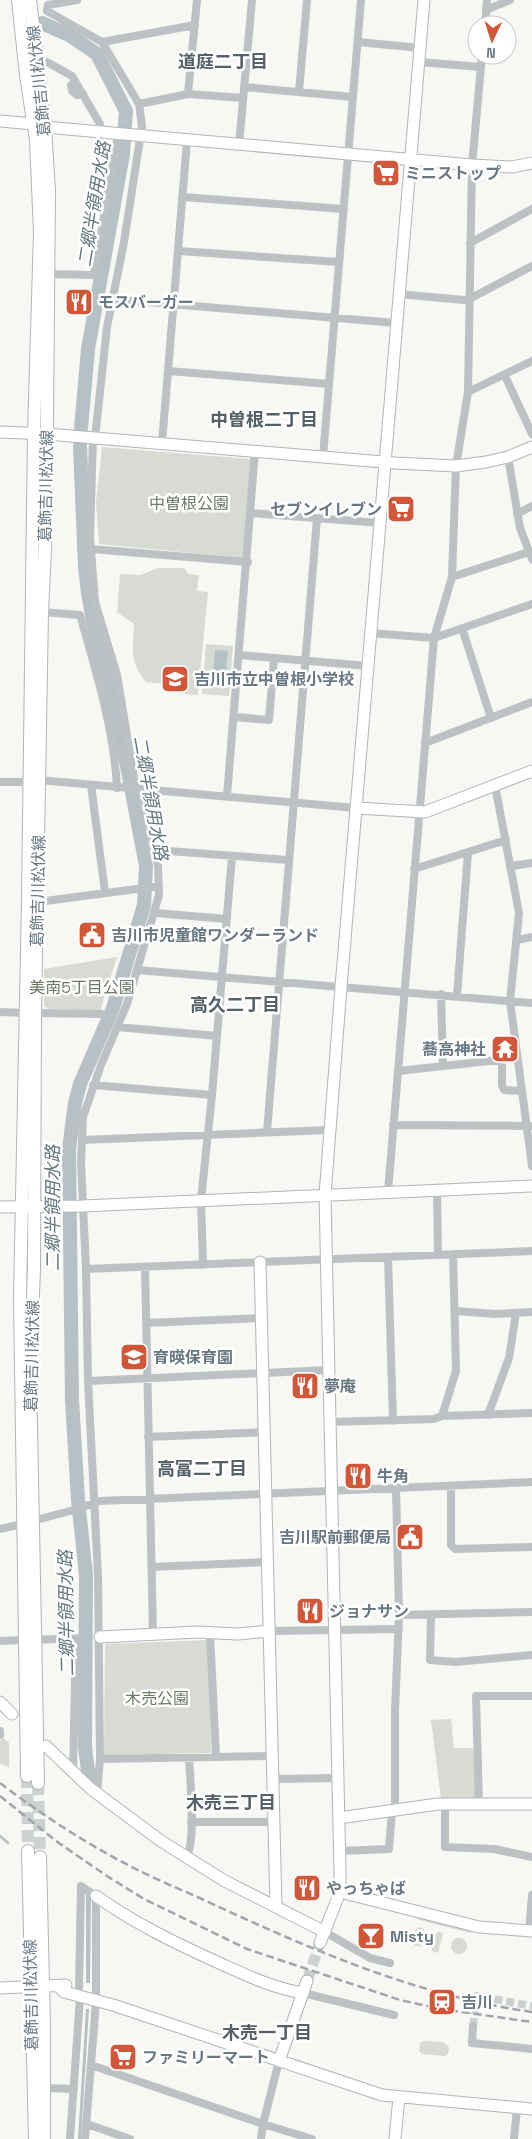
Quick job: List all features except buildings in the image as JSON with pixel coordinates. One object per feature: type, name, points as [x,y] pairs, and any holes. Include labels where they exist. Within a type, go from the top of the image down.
[{"type":"main road","name":"葛飾吉川松伏線","points":[[18,0],[26,75],[39,126],[49,191],[48,274],[40,433],[28,1208],[30,1375],[27,1523],[30,1640],[38,1783]]},
{"type":"main road","name":"葛飾吉川松伏線","points":[[30,0],[38,62],[42,612],[35,781],[38,902],[31,1013]]},
{"type":"main road","name":"葛飾吉川松伏線","points":[[27,1776],[30,1640]]},
{"type":"main road","name":"葛飾吉川松伏線","points":[[28,1851],[45,2088],[44,2139]]},
{"type":"main road","name":"葛飾吉川松伏線","points":[[34,2139],[40,1857]]},
{"type":"street","points":[[48,274],[94,275],[128,136],[142,126],[139,104],[102,42],[47,11],[48,5],[77,0]]},
{"type":"street","points":[[188,94],[197,0]]},
{"type":"street","points":[[239,145],[252,0]]},
{"type":"street","points":[[299,92],[307,0]]},
{"type":"street","points":[[323,457],[361,0]]},
{"type":"street","points":[[320,1943],[340,1892],[325,1195],[384,462],[424,0]]},
{"type":"street","points":[[486,15],[487,0]]},
{"type":"street","points":[[486,10],[510,0]]},
{"type":"street","points":[[102,42],[195,26]]},
{"type":"street","points":[[358,42],[420,48]]},
{"type":"street","points":[[38,62],[45,61],[72,76],[100,124],[99,133]]},
{"type":"street","points":[[388,1192],[434,638],[452,577],[456,466],[468,392],[472,165],[481,67],[418,62]]},
{"type":"street","points":[[244,87],[353,97]]},
{"type":"street","points":[[139,104],[188,94],[243,98]]},
{"type":"street","points":[[0,122],[128,136],[472,165],[512,167],[532,163]]},
{"type":"street","points":[[97,1794],[100,1759],[100,1637],[91,1504],[86,1269],[80,1206],[83,1117],[93,1085],[127,1004],[155,912],[160,886],[155,850],[139,790],[117,675],[95,602],[91,549],[90,511],[94,438],[112,299],[124,242],[128,136]]},
{"type":"street","points":[[162,444],[187,141]]},
{"type":"street","points":[[183,197],[343,209]]},
{"type":"street","points":[[470,243],[532,209]]},
{"type":"street","points":[[179,251],[339,262]]},
{"type":"street","points":[[398,294],[469,298],[532,266]]},
{"type":"street","points":[[112,299],[396,323]]},
{"type":"street","points":[[468,392],[505,376],[532,361]]},
{"type":"street","points":[[168,371],[329,384]]},
{"type":"street","points":[[505,376],[532,434]]},
{"type":"street","points":[[0,432],[40,433],[384,462],[456,466],[508,457],[532,447]]},
{"type":"street","points":[[227,796],[256,451]]},
{"type":"street","points":[[452,577],[530,555],[516,514],[508,457]]},
{"type":"street","points":[[516,514],[532,506]]},
{"type":"street","points":[[251,513],[380,523]]},
{"type":"street","points":[[267,1132],[317,518]]},
{"type":"street","points":[[91,549],[248,562]]},
{"type":"street","points":[[371,633],[434,638],[532,604]]},
{"type":"street","points":[[42,612],[80,615],[103,702],[120,788]]},
{"type":"street","points":[[462,628],[492,718]]},
{"type":"street","points":[[239,655],[368,666]]},
{"type":"street","points":[[234,717],[269,720],[274,658]]},
{"type":"street","points":[[425,743],[532,702]]},
{"type":"street","points":[[0,782],[35,781],[90,785],[419,813],[532,771]]},
{"type":"street","points":[[90,785],[105,892]]},
{"type":"street","points":[[495,786],[512,866],[519,914],[510,1001],[521,1091],[529,1126],[532,1166]]},
{"type":"street","points":[[414,869],[506,840]]},
{"type":"street","points":[[155,850],[288,860]]},
{"type":"street","points":[[457,996],[468,852]]},
{"type":"street","points":[[203,1265],[201,1200],[209,1135],[232,856]]},
{"type":"street","points":[[512,866],[532,863]]},
{"type":"street","points":[[38,902],[139,887],[160,886]]},
{"type":"street","points":[[155,912],[228,919]]},
{"type":"street","points":[[516,940],[532,937]]},
{"type":"street","points":[[137,970],[532,1003]]},
{"type":"street","points":[[441,994],[443,1066]]},
{"type":"street","points":[[0,1012],[102,1014]]},
{"type":"street","points":[[117,1027],[217,1036]]},
{"type":"street","points":[[398,1071],[517,1058]]},
{"type":"street","points":[[502,1060],[502,1085],[504,1090],[521,1091]]},
{"type":"street","points":[[93,1085],[212,1095]]},
{"type":"street","points":[[393,1125],[529,1126]]},
{"type":"street","points":[[82,1140],[330,1130]]},
{"type":"street","points":[[0,1207],[80,1206],[532,1186]]},
{"type":"street","points":[[436,1189],[438,1255]]},
{"type":"street","points":[[86,1269],[532,1251]]},
{"type":"street","points":[[442,1416],[456,1371],[453,1254]]},
{"type":"street","points":[[388,1257],[393,1421]]},
{"type":"street","points":[[260,1262],[276,1908]]},
{"type":"street","points":[[145,1267],[153,1634]]},
{"type":"street","points":[[455,1312],[495,1314],[532,1312]]},
{"type":"street","points":[[488,1415],[509,1358],[516,1313]]},
{"type":"street","points":[[146,1323],[262,1318]]},
{"type":"street","points":[[88,1381],[329,1370]]},
{"type":"street","points":[[330,1422],[434,1420],[442,1416],[532,1413]]},
{"type":"street","points":[[148,1437],[265,1432]]},
{"type":"street","points":[[0,1529],[27,1523],[100,1501],[532,1482]]},
{"type":"street","points":[[451,1486],[451,1545],[455,1549],[532,1547]]},
{"type":"street","points":[[340,1851],[389,1849],[394,1812],[395,1711],[399,1629],[396,1488]]},
{"type":"street","points":[[152,1567],[268,1562]]},
{"type":"street","points":[[399,1615],[430,1616],[532,1612]]},
{"type":"street","points":[[430,1616],[430,1660],[455,1662],[532,1655]]},
{"type":"street","points":[[100,1637],[153,1634],[399,1629]]},
{"type":"street","points":[[210,1633],[216,1757]]},
{"type":"street","points":[[0,1641],[76,1638],[73,1773]]},
{"type":"street","points":[[479,1804],[476,1696],[532,1696]]},
{"type":"street","points":[[0,1702],[12,1714]]},
{"type":"street","points":[[46,1746],[97,1794],[161,1841],[223,1880],[325,1932],[370,1958],[390,1963]]},
{"type":"street","points":[[100,1759],[272,1756]]},
{"type":"street","points":[[186,1855],[190,1850],[191,1822],[189,1758]]},
{"type":"street","points":[[273,1779],[338,1778]]},
{"type":"street","points":[[445,1804],[445,1847],[494,1849],[532,1857]]},
{"type":"street","points":[[339,1818],[445,1804],[532,1804]]},
{"type":"street","points":[[191,1822],[274,1822]]},
{"type":"street","points":[[70,2139],[80,1993],[80,1886],[119,1912],[185,1947],[266,1985],[394,2015]]},
{"type":"street","points":[[340,1892],[479,1926],[530,1931],[532,1895]]},
{"type":"street","points":[[85,2139],[96,1998],[96,1896]]},
{"type":"street","points":[[261,2139],[279,2061],[307,1981]]},
{"type":"street","points":[[0,1988],[37,1985],[59,1987],[66,1985],[80,1993],[113,2005],[382,2094],[532,2110]]},
{"type":"street","points":[[473,2026],[472,2043],[532,2050]]},
{"type":"street","points":[[91,2065],[312,2139]]},
{"type":"street","points":[[45,2088],[74,2089]]},
{"type":"street","points":[[395,2139],[399,2097]]},
{"type":"street","points":[[514,2139],[517,2108]]},
{"type":"street","points":[[86,2124],[130,2139]]},
{"type":"green space","name":"中曽根公園","points":[[102,447],[251,459],[244,558],[99,544],[96,502]]},
{"type":"green space","points":[[157,568],[184,568],[188,574],[199,575],[197,591],[208,592],[198,695],[178,693],[178,685],[146,682],[134,661],[134,624],[117,612],[120,574],[141,575]]},
{"type":"green space","points":[[206,644],[233,646],[229,696],[202,694]]},
{"type":"green space","name":"美南5丁目公園","points":[[117,957],[100,1011],[49,1009],[44,1006],[44,969]]},
{"type":"green space","name":"木売公園","points":[[208,1640],[211,1753],[104,1755],[105,1644]]},
{"type":"green space","points":[[451,1719],[454,1748],[473,1748],[477,1797],[474,1800],[441,1799],[431,1720]]},
{"type":"green space","points":[[3,1738],[9,1743],[9,1767],[0,1764],[0,1741]]},
{"type":"green space","points":[[418,1917],[473,1930],[471,1933],[466,1932],[419,1920]]},
{"type":"green space","points":[[419,1927],[424,1929],[421,1947],[414,1945],[413,1941],[416,1929]]},
{"type":"green space","points":[[437,1932],[443,1933],[438,1953],[432,1951]]},
{"type":"green space","points":[[456,1938],[462,1938],[467,1943],[465,1952],[456,1954],[451,1949],[451,1943]]},
{"type":"green space","points":[[423,2041],[443,2042],[449,2047],[448,2054],[445,2056],[422,2054],[419,2051],[420,2043]]},
{"type":"shaded area","points":[[215,650],[228,651],[225,680],[213,679]]},
{"type":"shaded area","points":[[86,1894],[91,1896],[90,1983],[86,1983]]},
{"type":"shaded area","points":[[86,2009],[89,2009],[81,2139],[78,2139]]},
{"type":"waterway","name":"二郷半領用水路","points":[[42,23],[69,35],[97,54],[126,111],[123,154],[88,349],[81,428]]},
{"type":"waterway","name":"二郷半領用水路","points":[[80,446],[85,567],[88,593],[93,621],[118,719],[146,866],[144,905],[113,1008],[80,1084],[75,1103],[69,1149],[72,1400],[78,1500],[86,1575],[85,1747],[89,1778]]},
{"type":"waterway","points":[[0,1836],[8,1843]]},
{"type":"tunnel","points":[[27,1776],[28,1851]]},
{"type":"tunnel","points":[[38,1783],[40,1857]]},
{"type":"tunnel","points":[[307,1981],[320,1943]]},
{"type":"tunnel","points":[[473,2026],[477,1996],[532,2006]]},
{"type":"railway","points":[[0,1783],[35,1809],[109,1855],[157,1879],[294,1940],[371,1971],[410,1984],[490,2005],[532,2012]]},
{"type":"railway","points":[[0,1796],[56,1841],[144,1899],[247,1949],[400,2000],[441,2009],[532,2022]]},
{"type":"place","name":"ミニストップ","points":[[386,173]]},
{"type":"place","name":"モスバーガー","points":[[79,302]]},
{"type":"place","name":"セブンイレブン","points":[[401,509]]},
{"type":"place","name":"吉川市立中曽根小学校","points":[[175,679]]},
{"type":"place","name":"吉川市児童館ワンダーランド","points":[[92,935]]},
{"type":"place","name":"蕎高神社","points":[[505,1049]]},
{"type":"place","name":"育暎保育園","points":[[134,1357]]},
{"type":"place","name":"夢庵","points":[[305,1386]]},
{"type":"place","name":"牛角","points":[[358,1476]]},
{"type":"place","name":"吉川駅前郵便局","points":[[410,1537]]},
{"type":"place","name":"ジョナサン","points":[[310,1611]]},
{"type":"place","name":"やっちゃば","points":[[307,1888]]},
{"type":"place","name":"Misty","points":[[371,1936]]},
{"type":"place","name":"吉川","points":[[442,2002]]},
{"type":"place","name":"ファミリーマート","points":[[123,2057]]},
{"type":"district","name":"道庭二丁目","points":[[223,61]]},
{"type":"district","name":"中曽根二丁目","points":[[264,419]]},
{"type":"district","name":"高久二丁目","points":[[235,1004]]},
{"type":"district","name":"高富二丁目","points":[[202,1468]]},
{"type":"district","name":"木売三丁目","points":[[231,1802]]},
{"type":"district","name":"木売一丁目","points":[[267,2032]]}]
